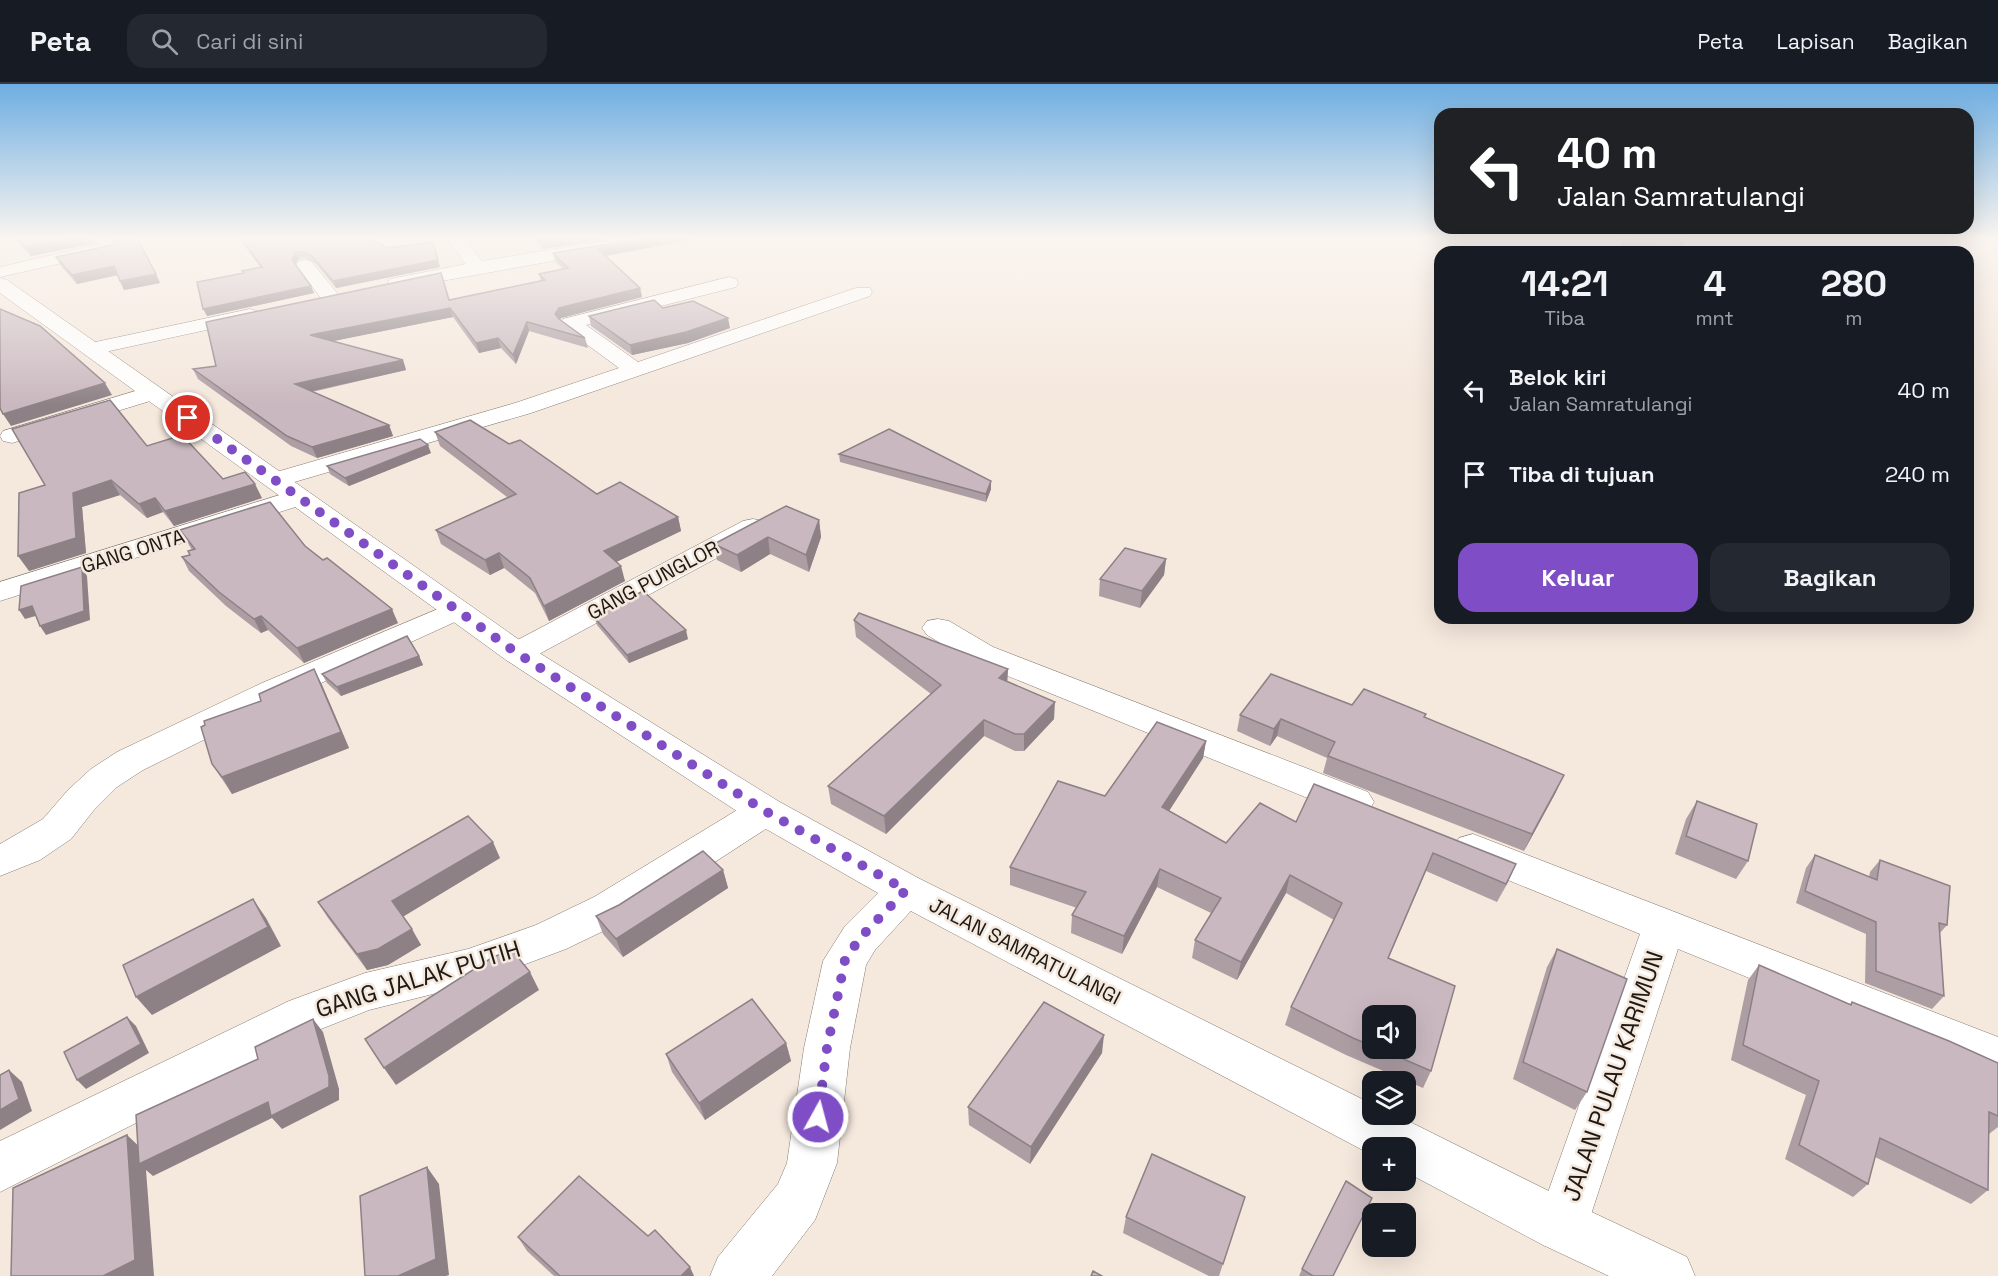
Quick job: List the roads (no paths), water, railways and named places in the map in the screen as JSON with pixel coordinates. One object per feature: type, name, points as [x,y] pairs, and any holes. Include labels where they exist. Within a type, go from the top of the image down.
[{"type":"street","name":"JALAN SAMRATULANGI","points":[[16,294],[517,653],[765,811],[906,890],[1562,1226],[1668,1276]]},
{"type":"street","points":[[327,294],[330,297]]},
{"type":"street","points":[[308,302],[346,294]]},
{"type":"street","points":[[636,369],[570,322],[686,294]]},
{"type":"street","points":[[275,480],[523,408],[858,294]]},
{"type":"street","points":[[92,349],[264,312]]},
{"type":"street","points":[[12,436],[153,393]]},
{"type":"street","name":"GANG ONTA","points":[[0,592],[299,497]]},
{"type":"street","name":"GANG PUNGLOR","points":[[517,653],[779,513]]},
{"type":"street","points":[[0,861],[26,849],[57,829],[81,800],[104,778],[130,761],[274,691],[457,610]]},
{"type":"street","points":[[938,628],[982,654],[1392,817]]},
{"type":"street","name":"GANG JALAK PUTIH","points":[[0,1167],[314,1011],[365,992],[469,967],[551,937],[609,909],[765,811]]},
{"type":"street","points":[[1436,835],[1998,1058]]},
{"type":"street","points":[[737,1276],[797,1202],[812,1163],[827,1048],[845,960],[860,938],[906,890]]},
{"type":"street","name":"JALAN PULAU KARIMUN","points":[[1562,1226],[1664,926]]}]
